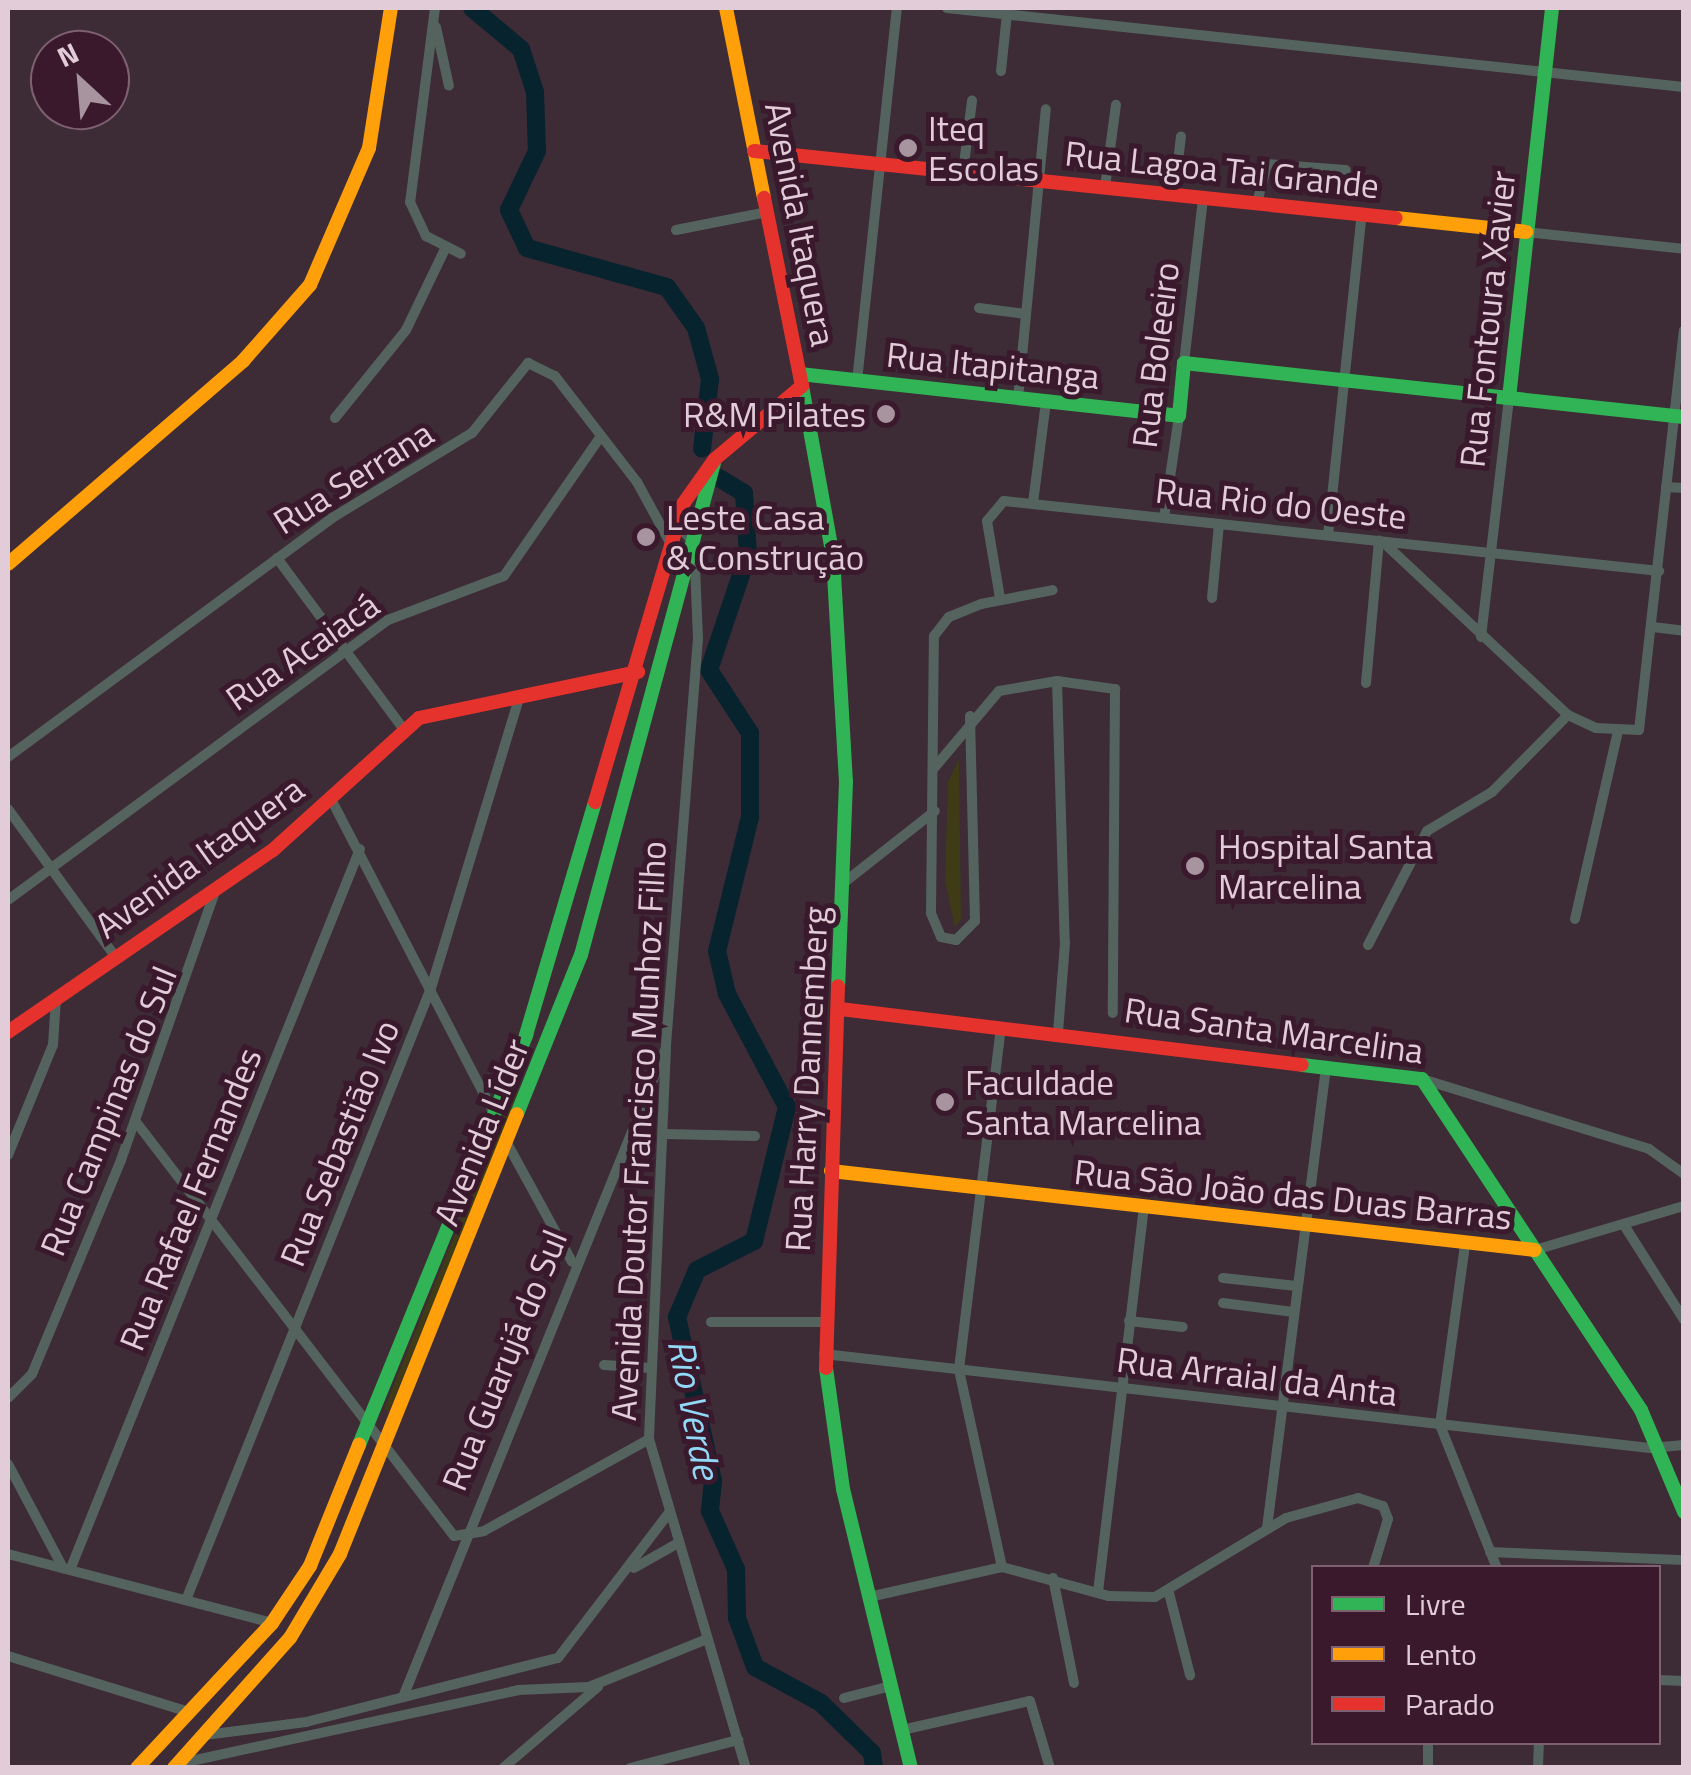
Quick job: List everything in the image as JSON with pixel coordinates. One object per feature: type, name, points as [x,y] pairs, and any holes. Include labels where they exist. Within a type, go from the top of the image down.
[{"type":"main road","points":[[8,564],[243,361],[310,285],[369,148],[390,8]]},
{"type":"main road","name":"Avenida Itaquera","points":[[8,1032],[114,954],[216,888],[331,800],[403,728],[437,711],[638,672],[674,528],[715,459],[801,380],[726,8]]},
{"type":"main road","name":"Rua Fontoura Xavier","points":[[1509,398],[1552,8]]},
{"type":"main road","name":"Rua Lagoa Tai Grande","points":[[754,150],[1526,232]]},
{"type":"main road","points":[[1184,363],[1678,417]]},
{"type":"main road","name":"Rua Boleeiro","points":[[1179,416],[1184,363]]},
{"type":"main road","name":"Rua Itapitanga","points":[[801,380],[857,381],[1179,416]]},
{"type":"main road","name":"Rua Harry Dannemberg","points":[[801,380],[839,618],[846,881],[824,1354],[869,1598],[911,1768]]},
{"type":"main road","name":"Avenida Líder","points":[[176,1766],[316,1600],[384,1447],[508,1145],[594,914],[688,577],[715,459]]},
{"type":"main road","name":"Avenida Líder","points":[[137,1768],[272,1624],[310,1566],[494,1113],[638,672]]},
{"type":"main road","name":"Rua Santa Marcelina","points":[[840,1009],[1422,1078]]},
{"type":"main road","points":[[1422,1078],[1663,1449],[1684,1512]]},
{"type":"main road","name":"Rua São João das Duas Barras","points":[[832,1171],[1464,1246],[1535,1250]]},
{"type":"street","points":[[435,8],[410,190],[416,224],[446,249],[461,254]]},
{"type":"street","points":[[857,381],[897,8]]},
{"type":"street","points":[[946,8],[1684,87]]},
{"type":"street","points":[[1001,71],[1008,14]]},
{"type":"street","points":[[434,22],[449,86]]},
{"type":"street","points":[[964,172],[972,101]]},
{"type":"street","points":[[1106,187],[1116,105]]},
{"type":"street","points":[[1018,398],[1046,109]]},
{"type":"street","points":[[1174,195],[1181,136]]},
{"type":"street","points":[[1256,203],[1266,164],[1346,170]]},
{"type":"street","name":"Rua Boleeiro","points":[[1184,363],[1203,198]]},
{"type":"street","points":[[676,230],[766,212]]},
{"type":"street","points":[[1328,535],[1362,214]]},
{"type":"street","name":"Rua Lagoa Tai Grande","points":[[1526,232],[1684,249]]},
{"type":"street","points":[[335,418],[392,352],[446,249]]},
{"type":"street","points":[[979,308],[1026,314]]},
{"type":"street","points":[[1381,541],[1568,716],[1618,731],[1643,724],[1684,331]]},
{"type":"street","name":"Rua Serrana","points":[[8,757],[277,558],[472,433],[520,367],[555,376],[674,528]]},
{"type":"street","name":"Rua Fontoura Xavier","points":[[1481,637],[1509,398]]},
{"type":"street","points":[[1033,503],[1046,401]]},
{"type":"street","name":"Rua Boleeiro","points":[[1164,518],[1179,416]]},
{"type":"street","name":"Rua Acaiacá","points":[[8,900],[344,650],[408,610],[504,576],[601,436]]},
{"type":"street","points":[[1666,487],[1684,488]]},
{"type":"street","name":"Rua Rio do Oeste","points":[[1000,598],[988,512],[996,502],[1659,571]]},
{"type":"street","points":[[1212,598],[1219,524]]},
{"type":"street","points":[[674,528],[694,543]]},
{"type":"street","name":"Avenida Doutor Francisco Munhoz Filho","points":[[674,528],[697,605]]},
{"type":"street","points":[[1366,683],[1381,541]]},
{"type":"street","name":"Avenida Doutor Francisco Munhoz Filho","points":[[694,543],[697,605],[666,1048],[649,1439],[746,1768]]},
{"type":"street","points":[[277,558],[403,728]]},
{"type":"street","points":[[970,716],[975,920],[962,939],[941,936],[933,924],[934,636],[949,617],[1000,598],[1053,590]]},
{"type":"street","points":[[1653,627],[1684,631]]},
{"type":"street","points":[[934,768],[970,716],[999,691],[1057,681],[1099,682],[1116,694],[1112,1012]]},
{"type":"street","points":[[1057,681],[1065,942],[1058,1032]]},
{"type":"street","name":"Rua Sebastião Ivo","points":[[186,1600],[431,988],[519,698]]},
{"type":"street","points":[[1368,946],[1427,831],[1492,792],[1568,716]]},
{"type":"street","points":[[1575,919],[1618,731]]},
{"type":"street","points":[[331,800],[360,849],[494,1113]]},
{"type":"street","points":[[8,809],[114,954]]},
{"type":"street","points":[[846,881],[935,810]]},
{"type":"street","name":"Rua Rafael Fernandes","points":[[66,1569],[213,1222],[360,849]]},
{"type":"street","name":"Rua Campinas do Sul","points":[[8,1398],[32,1374],[136,1122],[216,888]]},
{"type":"street","points":[[8,1155],[53,1045],[56,998]]},
{"type":"street","points":[[1002,1027],[959,1370],[1002,1567]]},
{"type":"street","name":"Rua Guarujá do Sul","points":[[403,1698],[572,1262],[666,1048]]},
{"type":"street","points":[[1267,1528],[1326,1066]]},
{"type":"street","name":"Rua Santa Marcelina","points":[[1422,1078],[1649,1149],[1684,1174]]},
{"type":"street","points":[[136,1122],[384,1447],[463,1538],[649,1439]]},
{"type":"street","points":[[664,1134],[756,1136]]},
{"type":"street","points":[[508,1145],[572,1262]]},
{"type":"street","name":"Rua São João das Duas Barras","points":[[1535,1250],[1684,1206]]},
{"type":"street","points":[[1098,1592],[1144,1208]]},
{"type":"street","points":[[1624,1224],[1684,1320]]},
{"type":"street","points":[[1464,1246],[1440,1425],[1495,1565]]},
{"type":"street","points":[[1223,1278],[1297,1286]]},
{"type":"street","points":[[1223,1303],[1293,1312]]},
{"type":"street","points":[[1129,1321],[1184,1327]]},
{"type":"street","points":[[712,1322],[825,1322]]},
{"type":"street","name":"Rua Arraial da Anta","points":[[824,1354],[1663,1449],[1684,1444]]},
{"type":"street","points":[[604,1364],[650,1368]]},
{"type":"street","points":[[8,1464],[66,1569]]},
{"type":"street","points":[[869,1598],[1002,1567],[1098,1592],[1168,1593],[1267,1528],[1334,1500],[1376,1502],[1388,1519],[1374,1565]]},
{"type":"street","points":[[623,1580],[669,1513]]},
{"type":"street","points":[[205,1735],[403,1698],[558,1658],[649,1554],[678,1543]]},
{"type":"street","points":[[1490,1552],[1684,1560]]},
{"type":"street","points":[[8,1554],[272,1624]]},
{"type":"street","points":[[1053,1578],[1074,1683]]},
{"type":"street","points":[[1168,1593],[1190,1674]]},
{"type":"street","points":[[503,1768],[603,1684],[707,1639]]},
{"type":"street","points":[[8,1656],[190,1712]]},
{"type":"street","points":[[176,1766],[197,1767],[518,1690],[603,1684]]},
{"type":"street","points":[[844,1698],[892,1686]]},
{"type":"street","points":[[902,1730],[1030,1701],[1050,1768]]},
{"type":"street","points":[[630,1768],[738,1740]]},
{"type":"shaded area","points":[[959,759],[961,919],[955,927],[945,881],[948,782]]},
{"type":"shaded area","points":[[514,1089],[520,1092],[389,1411],[384,1409]]},
{"type":"waterway","points":[[472,8],[521,49],[535,92],[537,151],[509,210],[527,248],[667,287],[696,328],[710,379],[702,449]]},
{"type":"waterway","name":"Rio Verde","points":[[719,478],[744,493],[748,554],[709,670],[750,733],[750,817],[717,951],[727,994],[787,1107],[754,1241],[697,1270],[677,1317],[713,1481],[710,1511],[736,1569],[737,1618],[755,1667],[821,1703],[872,1753],[874,1768]]},
{"type":"traffic: fast","points":[[1509,398],[1552,8]]},
{"type":"traffic: fast","points":[[800,374],[1179,416],[1184,363],[1684,417]]},
{"type":"traffic: fast","points":[[802,386],[833,557],[846,782],[838,986]]},
{"type":"traffic: fast","points":[[517,1114],[581,955],[714,463]]},
{"type":"traffic: fast","points":[[359,1445],[526,1035],[595,802]]},
{"type":"traffic: fast","points":[[1302,1065],[1422,1079],[1641,1410],[1684,1512]]},
{"type":"traffic: fast","points":[[826,1368],[843,1489],[911,1768]]},
{"type":"traffic: slow","points":[[8,564],[243,361],[310,285],[369,148],[391,8]]},
{"type":"traffic: slow","points":[[726,8],[764,198]]},
{"type":"traffic: slow","points":[[1396,218],[1526,232]]},
{"type":"traffic: slow","points":[[174,1768],[290,1638],[340,1554],[517,1114]]},
{"type":"traffic: slow","points":[[831,1171],[1535,1250]]},
{"type":"traffic: slow","points":[[137,1768],[272,1623],[310,1566],[359,1445]]},
{"type":"traffic: jam","points":[[754,151],[1396,218]]},
{"type":"traffic: jam","points":[[595,802],[683,504],[715,459],[802,386],[764,198]]},
{"type":"traffic: jam","points":[[8,1032],[273,850],[419,718],[638,672]]},
{"type":"traffic: jam","points":[[826,1368],[838,986]]},
{"type":"traffic: jam","points":[[840,1009],[1302,1065]]},
{"type":"place","name":"Iteq Escolas","points":[[908,148]]},
{"type":"place","name":"R&M Pilates","points":[[886,414]]},
{"type":"place","name":"Leste Casa & Construção","points":[[646,537]]},
{"type":"place","name":"Hospital Santa Marcelina","points":[[1195,866]]},
{"type":"place","name":"Faculdade Santa Marcelina","points":[[945,1102]]}]
